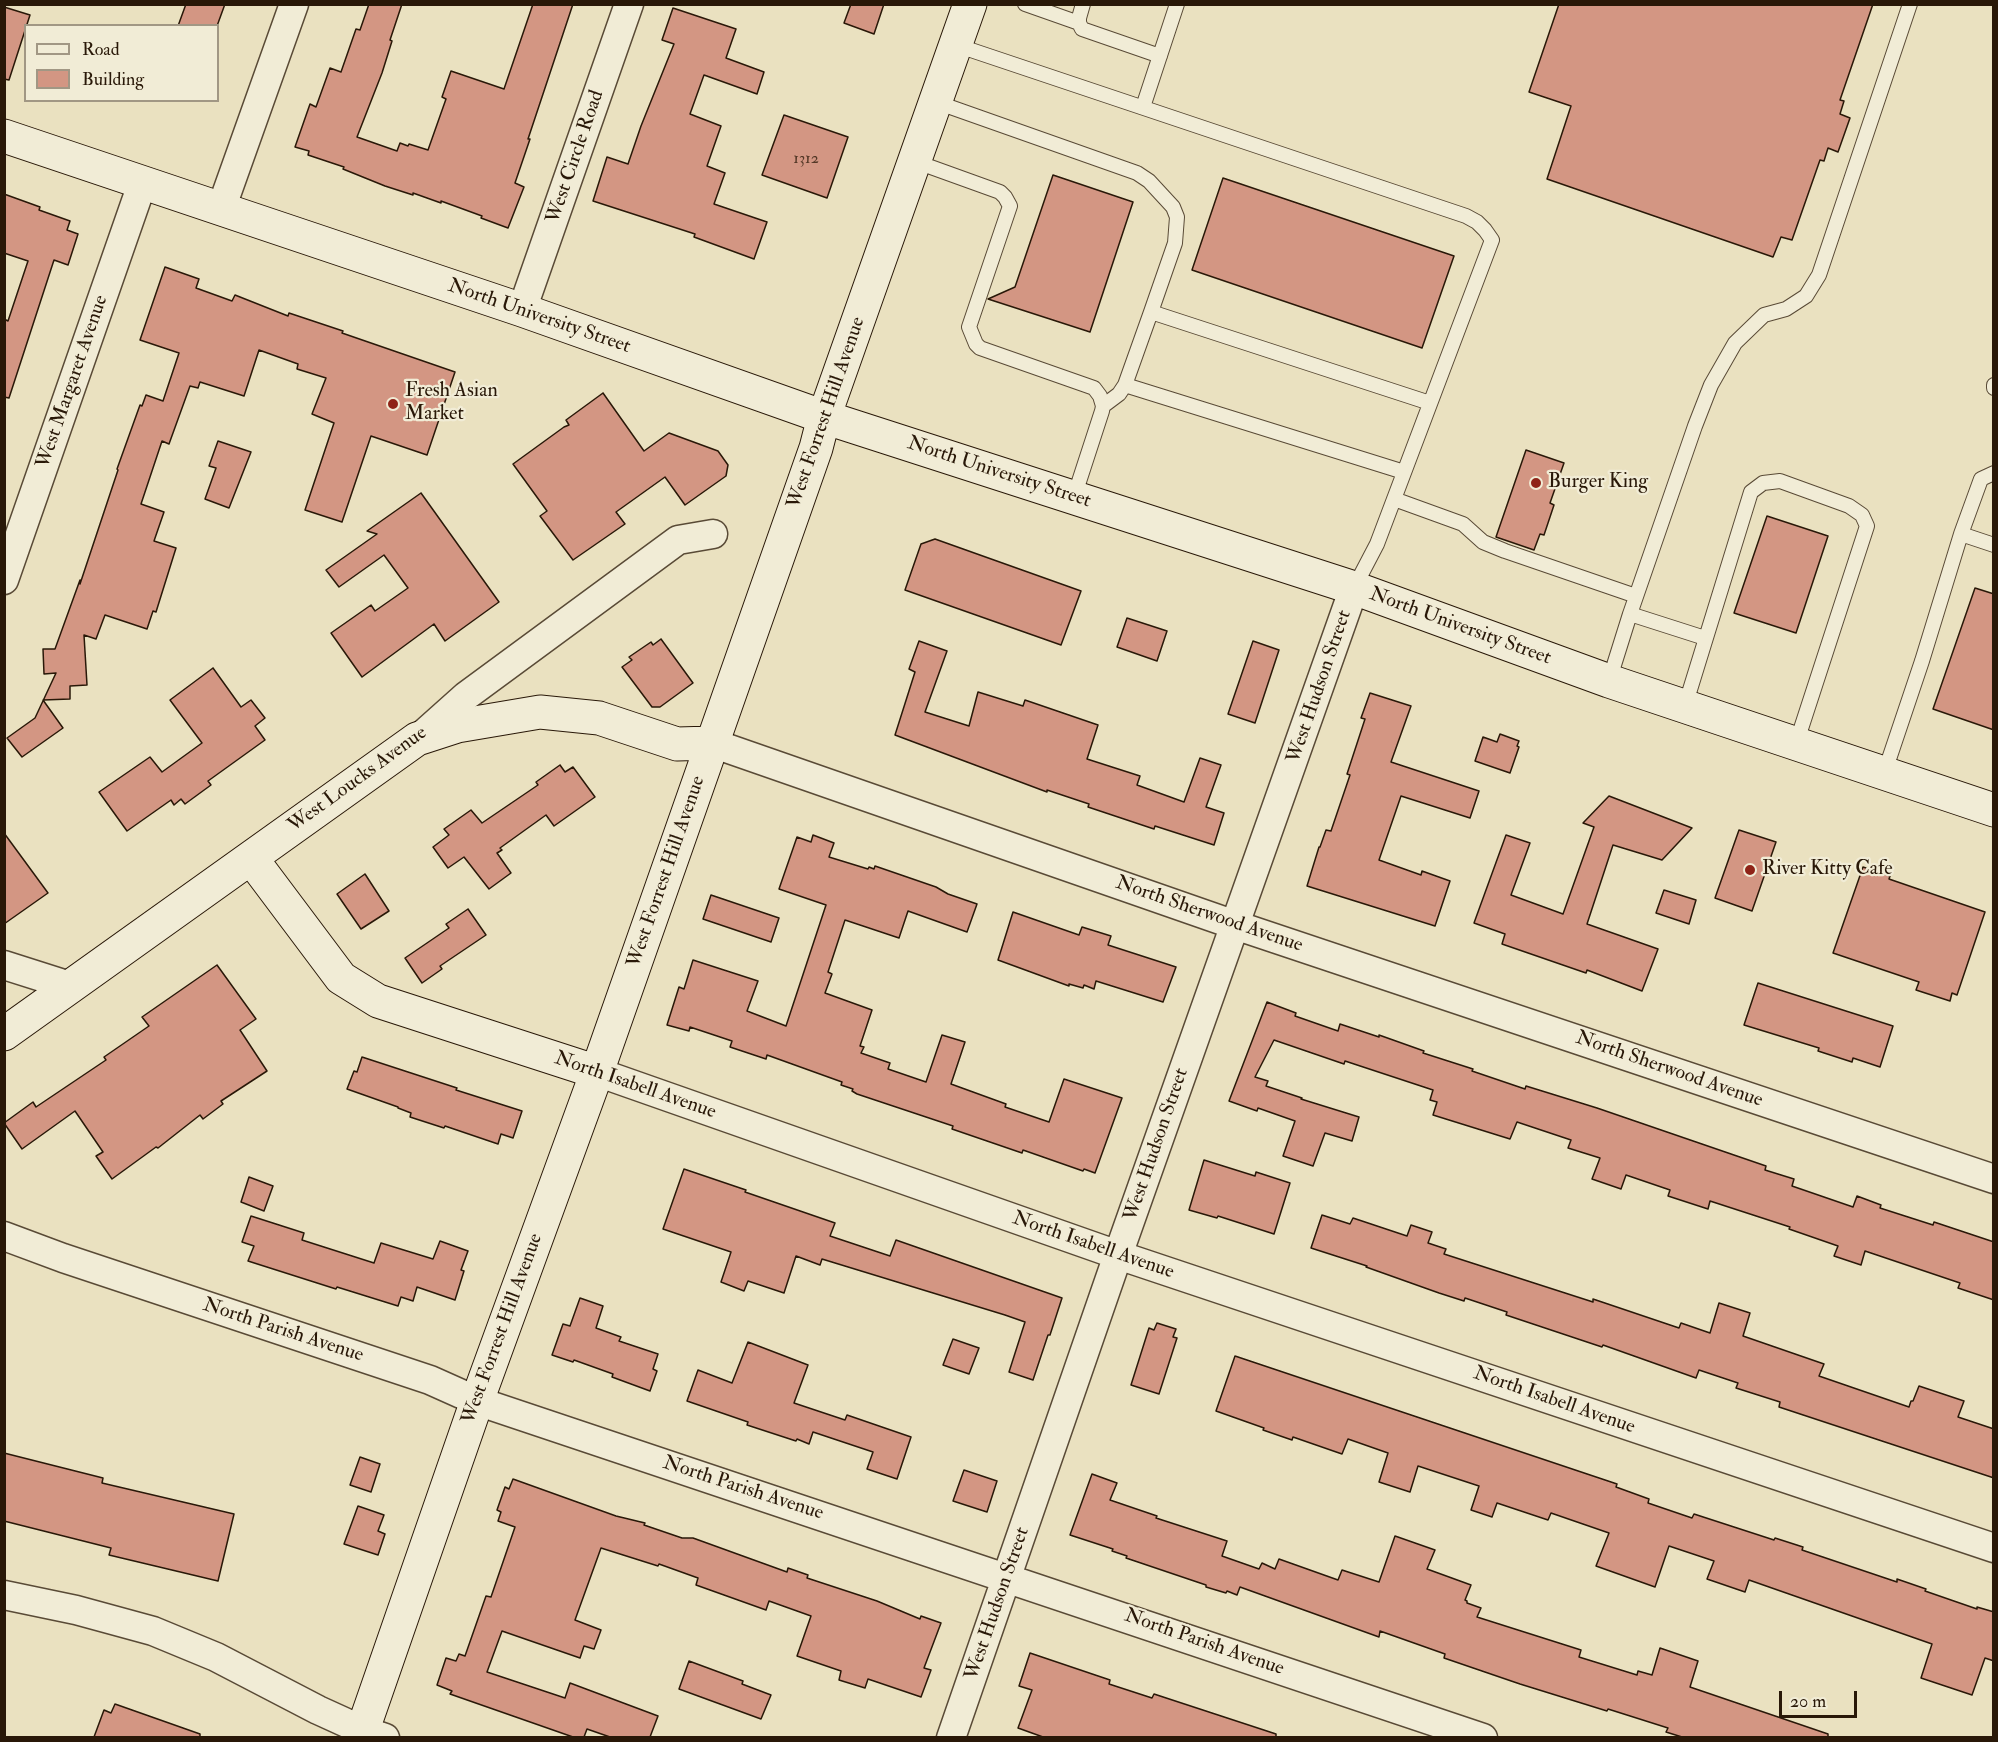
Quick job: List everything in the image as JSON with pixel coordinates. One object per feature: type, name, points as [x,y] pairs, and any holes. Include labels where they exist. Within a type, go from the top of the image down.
[{"type":"main road","name":"West Forrest Hill Avenue","points":[[369,1735],[477,1401],[597,1072],[970,4]]},
{"type":"main road","name":"North University Street","points":[[4,136],[522,310],[824,417],[1354,588],[1609,681],[1994,810]]},
{"type":"main road","name":"North Sherwood Avenue","points":[[417,739],[457,726],[540,712],[599,718],[677,744],[712,743]]},
{"type":"main road","name":"West Loucks Avenue","points":[[4,1034],[417,739]]},
{"type":"main road","name":"North Isabell Avenue","points":[[252,858],[341,978],[378,1001],[597,1072]]},
{"type":"street","points":[[221,209],[294,4]]},
{"type":"street","name":"West Circle Road","points":[[522,310],[629,4]]},
{"type":"street","name":"West Margaret Avenue","points":[[4,580],[142,184]]},
{"type":"street","name":"West Loucks Avenue","points":[[417,739],[466,696],[678,540],[713,534]]},
{"type":"street","name":"West Hudson Street","points":[[951,1737],[1118,1255],[1354,588]]},
{"type":"street","name":"North Sherwood Avenue","points":[[712,743],[1235,925],[1994,1179]]},
{"type":"street","points":[[4,965],[70,986]]},
{"type":"street","name":"North Isabell Avenue","points":[[597,1072],[1118,1255],[1994,1548]]},
{"type":"street","name":"North Parish Avenue","points":[[4,1236],[63,1258],[430,1380],[477,1401],[1483,1737]]},
{"type":"street","points":[[4,1595],[113,1619],[162,1634],[216,1657],[369,1735]]},
{"type":"lane","points":[[1025,4],[1079,23]]},
{"type":"lane","points":[[1083,4],[1079,23],[1082,29],[1160,56]]},
{"type":"lane","points":[[1143,108],[1177,4]]},
{"type":"lane","points":[[1609,681],[1636,596],[1711,385],[1734,343],[1764,315],[1786,309],[1806,296],[1819,275],[1910,4]]},
{"type":"lane","points":[[956,45],[1466,216],[1477,222],[1492,240],[1377,544],[1354,588]]},
{"type":"lane","points":[[935,102],[1137,174],[1149,181],[1173,207],[1177,217],[1175,243],[1151,312],[1125,385],[1119,394],[1103,406]]},
{"type":"lane","points":[[914,161],[1000,192],[1010,206],[969,327],[976,344],[981,348],[1094,388],[1100,396],[1103,406],[1074,497]]},
{"type":"lane","points":[[1151,312],[1430,403]]},
{"type":"lane","points":[[1125,385],[1404,472]]},
{"type":"lane","points":[[1884,774],[1981,478],[1994,473]]},
{"type":"lane","points":[[1685,706],[1751,492],[1763,483],[1780,481],[1849,506],[1862,515],[1867,526],[1796,744]]},
{"type":"lane","points":[[1394,499],[1463,524],[1483,542],[1505,551],[1636,596]]},
{"type":"lane","points":[[1961,534],[1994,545]]},
{"type":"lane","points":[[1630,614],[1705,638]]},
{"type":"building","points":[[186,4],[225,4],[218,24],[179,24]]},
{"type":"building","points":[[369,4],[402,4],[382,73],[357,137],[397,151],[400,143],[428,150],[446,99],[442,97],[451,71],[504,89],[533,4],[573,4],[515,183],[524,187],[508,228],[441,201],[441,203],[385,186],[343,169],[344,167],[308,155],[309,151],[295,147],[310,104],[316,107],[330,68],[341,72],[356,29],[360,30]]},
{"type":"building","points":[[851,4],[884,4],[874,34],[844,23]]},
{"type":"building","points":[[1559,4],[1873,4],[1840,100],[1844,101],[1840,114],[1850,118],[1838,152],[1828,148],[1824,161],[1820,160],[1792,240],[1781,237],[1773,257],[1547,179],[1571,106],[1529,92]]},
{"type":"building","points":[[4,7],[30,15],[27,24],[24,24],[24,34],[9,80],[4,79]]},
{"type":"building","points":[[673,8],[736,29],[726,58],[764,72],[757,94],[704,75],[690,114],[721,126],[707,166],[725,173],[714,204],[767,222],[754,259],[694,237],[695,234],[593,201],[607,157],[628,164],[674,44],[662,40]]},
{"type":"building","points":[[784,115],[848,137],[827,198],[762,175]]},
{"type":"building","points":[[1053,175],[1133,202],[1090,332],[988,299],[1015,287]]},
{"type":"building","points":[[1223,178],[1454,256],[1422,348],[1192,270]]},
{"type":"building","points":[[4,194],[70,221],[67,230],[78,234],[68,265],[54,260],[9,398],[4,397],[4,319],[8,321],[28,261],[4,253]]},
{"type":"building","points":[[165,267],[199,279],[196,288],[232,301],[235,295],[288,316],[289,313],[343,331],[342,333],[455,372],[427,455],[371,436],[342,522],[305,510],[334,423],[312,414],[326,378],[297,369],[298,364],[259,350],[244,396],[200,382],[198,388],[190,386],[169,444],[162,441],[141,504],[164,512],[154,541],[176,548],[156,612],[153,611],[147,629],[105,615],[96,639],[84,635],[87,685],[70,686],[70,699],[43,700],[56,673],[44,674],[43,649],[55,649],[80,580],[80,584],[140,405],[142,406],[146,395],[163,401],[179,353],[140,340]]},
{"type":"building","points":[[603,393],[644,451],[669,433],[718,451],[728,465],[726,476],[685,505],[665,477],[616,512],[625,524],[573,560],[540,516],[547,511],[513,464],[569,425],[566,420]]},
{"type":"building","points":[[218,441],[251,452],[229,508],[205,499],[216,468],[209,466]]},
{"type":"building","name":"Burger King","points":[[1526,450],[1564,463],[1550,503],[1554,505],[1544,535],[1540,534],[1534,550],[1496,537]]},
{"type":"building","points":[[421,493],[499,602],[445,641],[434,624],[362,677],[331,633],[371,605],[375,611],[408,588],[384,555],[339,587],[326,570],[377,534],[367,531]]},
{"type":"building","points":[[1767,516],[1828,536],[1796,633],[1734,613]]},
{"type":"building","points":[[935,539],[1081,591],[1061,645],[905,590],[921,544]]},
{"type":"building","points":[[1975,588],[1994,594],[1994,730],[1933,709]]},
{"type":"building","points":[[1127,618],[1167,631],[1157,661],[1117,647]]},
{"type":"building","points":[[661,639],[693,683],[660,707],[652,707],[622,667],[632,660],[629,657],[651,642],[653,645]]},
{"type":"building","points":[[919,641],[947,651],[925,712],[969,726],[978,692],[1023,706],[1025,700],[1098,725],[1087,759],[1140,776],[1137,785],[1184,802],[1200,758],[1221,765],[1206,807],[1224,813],[1214,845],[1155,826],[1154,829],[1088,807],[1089,804],[1047,790],[1047,792],[895,735],[915,672],[909,669]]},
{"type":"building","points":[[1253,641],[1279,650],[1255,723],[1228,714]]},
{"type":"building","points":[[213,668],[241,707],[251,700],[265,718],[255,726],[265,740],[208,781],[211,785],[185,804],[181,799],[174,805],[171,800],[127,831],[99,792],[150,757],[162,772],[202,743],[170,700]]},
{"type":"building","points":[[1370,693],[1411,706],[1391,762],[1479,791],[1470,818],[1401,796],[1379,860],[1421,875],[1422,871],[1450,881],[1435,926],[1307,886],[1319,847],[1326,830],[1331,831],[1350,775],[1347,774],[1365,719],[1361,718]]},
{"type":"building","points":[[43,700],[63,728],[22,757],[7,738],[35,718]]},
{"type":"building","points":[[1500,734],[1519,741],[1510,773],[1475,761],[1483,737],[1497,742]]},
{"type":"building","points":[[560,765],[565,772],[573,767],[595,797],[554,826],[546,815],[500,848],[502,850],[497,853],[511,873],[489,889],[464,857],[448,868],[433,847],[449,835],[444,829],[471,810],[482,823],[538,785],[536,782]]},
{"type":"building","points":[[1609,796],[1692,828],[1662,860],[1613,845],[1587,924],[1658,949],[1642,991],[1587,970],[1586,973],[1502,944],[1505,934],[1474,923],[1506,835],[1530,843],[1511,895],[1563,914],[1594,827],[1583,823]]},
{"type":"building","points":[[1739,830],[1776,842],[1752,911],[1715,898]]},
{"type":"building","points":[[4,833],[48,893],[4,924]]},
{"type":"building","points":[[813,835],[834,843],[829,857],[868,869],[869,867],[874,869],[875,866],[977,904],[967,932],[908,911],[899,938],[845,920],[828,972],[832,974],[825,993],[872,1010],[860,1046],[864,1047],[861,1053],[890,1063],[888,1069],[926,1082],[942,1035],[965,1042],[951,1084],[1006,1104],[1005,1107],[1049,1122],[1064,1079],[1122,1098],[1095,1173],[1023,1150],[1022,1153],[952,1129],[953,1126],[857,1094],[852,1091],[853,1089],[841,1085],[842,1082],[767,1055],[766,1059],[730,1047],[732,1041],[690,1027],[689,1031],[667,1025],[679,987],[684,989],[693,960],[758,981],[747,1011],[786,1026],[826,905],[779,889],[797,837],[811,842]]},
{"type":"building","points":[[1863,867],[1890,876],[1889,879],[1985,912],[1957,995],[1952,993],[1950,1001],[1916,990],[1919,982],[1833,953]]},
{"type":"building","points":[[365,874],[389,911],[361,929],[337,894]]},
{"type":"building","points":[[1664,890],[1696,900],[1689,924],[1656,913]]},
{"type":"building","points":[[711,895],[779,918],[771,942],[703,919]]},
{"type":"building","points":[[468,909],[486,935],[440,966],[442,969],[422,983],[405,958],[449,928],[446,924]]},
{"type":"building","points":[[1013,912],[1079,935],[1082,927],[1111,936],[1108,945],[1176,967],[1163,1002],[1096,981],[1094,989],[1084,985],[1083,988],[1069,984],[1069,986],[998,960]]},
{"type":"building","points":[[217,965],[256,1019],[240,1030],[267,1071],[221,1101],[223,1104],[203,1119],[200,1115],[158,1148],[156,1147],[112,1179],[96,1156],[103,1152],[75,1111],[22,1149],[4,1123],[33,1102],[36,1107],[106,1060],[104,1057],[149,1026],[142,1017]]},
{"type":"building","points":[[1758,983],[1893,1026],[1880,1067],[1853,1058],[1852,1062],[1818,1051],[1819,1048],[1744,1025]]},
{"type":"building","points":[[1267,1002],[1296,1013],[1295,1016],[1338,1031],[1340,1024],[1379,1037],[1379,1035],[1525,1089],[1526,1086],[1597,1108],[1766,1166],[1765,1170],[1794,1179],[1792,1186],[1853,1207],[1857,1196],[1881,1205],[1880,1208],[1933,1225],[1934,1222],[1994,1242],[1994,1300],[1958,1288],[1960,1283],[1865,1251],[1861,1265],[1834,1256],[1838,1246],[1789,1229],[1790,1227],[1710,1201],[1708,1209],[1668,1196],[1670,1190],[1626,1175],[1621,1189],[1592,1179],[1600,1158],[1568,1148],[1571,1140],[1517,1122],[1510,1139],[1433,1115],[1437,1102],[1430,1100],[1433,1090],[1345,1061],[1344,1064],[1274,1040],[1255,1077],[1268,1081],[1266,1086],[1359,1117],[1352,1141],[1325,1133],[1313,1166],[1283,1156],[1295,1121],[1229,1101]]},
{"type":"building","points":[[362,1057],[522,1111],[513,1138],[501,1134],[498,1144],[410,1117],[411,1113],[398,1107],[347,1089],[354,1071],[357,1072]]},
{"type":"building","points":[[1204,1160],[1255,1176],[1256,1172],[1290,1183],[1274,1234],[1218,1216],[1217,1218],[1189,1210]]},
{"type":"building","points":[[684,1169],[835,1223],[830,1236],[890,1256],[896,1240],[1062,1298],[1033,1380],[1009,1372],[1025,1322],[1005,1315],[822,1259],[820,1265],[796,1256],[784,1293],[748,1281],[744,1291],[721,1282],[731,1252],[663,1229]]},
{"type":"building","points":[[249,1177],[273,1186],[264,1211],[241,1202]]},
{"type":"building","points":[[1322,1215],[1350,1224],[1353,1218],[1407,1236],[1411,1225],[1432,1232],[1428,1243],[1446,1249],[1444,1254],[1593,1302],[1593,1299],[1679,1328],[1681,1323],[1710,1333],[1719,1303],[1750,1313],[1743,1336],[1824,1364],[1819,1376],[1909,1407],[1919,1386],[1964,1401],[1958,1417],[1994,1429],[1994,1478],[1779,1407],[1780,1402],[1736,1388],[1738,1383],[1699,1370],[1696,1378],[1603,1345],[1602,1347],[1506,1315],[1507,1312],[1465,1298],[1464,1301],[1439,1293],[1311,1248]]},
{"type":"building","points":[[251,1216],[304,1233],[302,1240],[374,1263],[381,1243],[433,1259],[440,1241],[468,1251],[461,1270],[464,1271],[455,1300],[417,1287],[413,1301],[401,1297],[398,1306],[248,1261],[254,1246],[242,1242]]},
{"type":"building","points":[[580,1298],[603,1306],[596,1328],[621,1337],[619,1341],[658,1354],[653,1369],[657,1371],[650,1391],[612,1377],[613,1374],[552,1355],[563,1324],[570,1326]]},
{"type":"building","points":[[1157,1323],[1176,1329],[1173,1337],[1177,1338],[1159,1394],[1131,1385],[1149,1328],[1154,1330]]},
{"type":"building","points":[[953,1339],[979,1348],[969,1374],[943,1365]]},
{"type":"building","points":[[748,1342],[808,1365],[794,1403],[845,1420],[847,1415],[911,1437],[897,1479],[867,1469],[873,1452],[813,1432],[809,1444],[797,1439],[796,1441],[747,1425],[748,1422],[687,1401],[698,1370],[732,1383]]},
{"type":"building","points":[[1235,1356],[1617,1484],[1616,1487],[1649,1499],[1648,1503],[1692,1518],[1694,1514],[1774,1540],[1775,1538],[1803,1547],[1802,1550],[1897,1582],[1897,1579],[1977,1609],[1977,1607],[1994,1612],[1994,1661],[1985,1658],[1972,1695],[1921,1678],[1932,1644],[1749,1580],[1745,1592],[1707,1579],[1714,1561],[1669,1546],[1655,1587],[1596,1566],[1609,1533],[1551,1513],[1548,1520],[1497,1503],[1492,1517],[1471,1510],[1479,1486],[1418,1466],[1410,1492],[1379,1482],[1388,1453],[1348,1439],[1342,1454],[1293,1437],[1292,1440],[1216,1411]]},
{"type":"building","points":[[4,1453],[103,1478],[102,1483],[234,1514],[218,1581],[109,1555],[111,1548],[4,1521]]},
{"type":"building","points":[[360,1457],[380,1464],[371,1492],[350,1485]]},
{"type":"building","points":[[964,1470],[997,1481],[987,1512],[953,1501]]},
{"type":"building","points":[[1092,1474],[1117,1483],[1110,1500],[1227,1541],[1222,1556],[1259,1569],[1262,1563],[1275,1569],[1279,1559],[1338,1580],[1342,1570],[1379,1582],[1395,1536],[1435,1550],[1427,1569],[1471,1585],[1465,1600],[1481,1608],[1477,1617],[1581,1650],[1579,1657],[1637,1675],[1638,1671],[1652,1675],[1660,1648],[1698,1661],[1690,1687],[1828,1734],[1828,1737],[1682,1737],[1666,1732],[1668,1728],[1520,1684],[1444,1658],[1445,1654],[1380,1631],[1379,1637],[1240,1587],[1237,1595],[1206,1587],[1206,1585],[1126,1558],[1127,1556],[1112,1551],[1113,1549],[1070,1535]]},
{"type":"building","points":[[513,1479],[616,1516],[645,1523],[644,1525],[682,1538],[693,1538],[787,1572],[788,1568],[808,1575],[807,1578],[877,1601],[920,1619],[921,1616],[941,1623],[924,1668],[931,1670],[921,1697],[868,1679],[865,1688],[839,1680],[841,1671],[797,1656],[811,1616],[769,1601],[766,1610],[696,1585],[698,1578],[659,1564],[658,1566],[601,1548],[575,1620],[601,1630],[594,1649],[584,1646],[580,1658],[502,1631],[487,1672],[565,1698],[570,1683],[658,1716],[650,1737],[610,1737],[587,1729],[584,1737],[573,1737],[450,1694],[452,1691],[437,1685],[446,1658],[456,1661],[459,1654],[465,1656],[486,1596],[491,1597],[515,1527],[498,1521],[501,1512],[497,1510],[505,1487],[509,1489]]},
{"type":"building","points":[[358,1506],[384,1515],[378,1531],[385,1534],[378,1555],[344,1544]]},
{"type":"building","points":[[1030,1653],[1110,1680],[1109,1684],[1152,1698],[1154,1694],[1276,1734],[1276,1737],[1043,1737],[1018,1728],[1032,1690],[1019,1686]]},
{"type":"building","points":[[689,1661],[743,1681],[742,1684],[771,1695],[761,1719],[679,1689]]},
{"type":"building","points":[[115,1704],[200,1734],[200,1737],[94,1737],[104,1710],[111,1713]]},
{"type":"place","name":"Fresh Asian Market","points":[[393,404]]},
{"type":"place","name":"Burger King","points":[[1536,483]]},
{"type":"place","name":"River Kitty Cafe","points":[[1750,870]]}]
